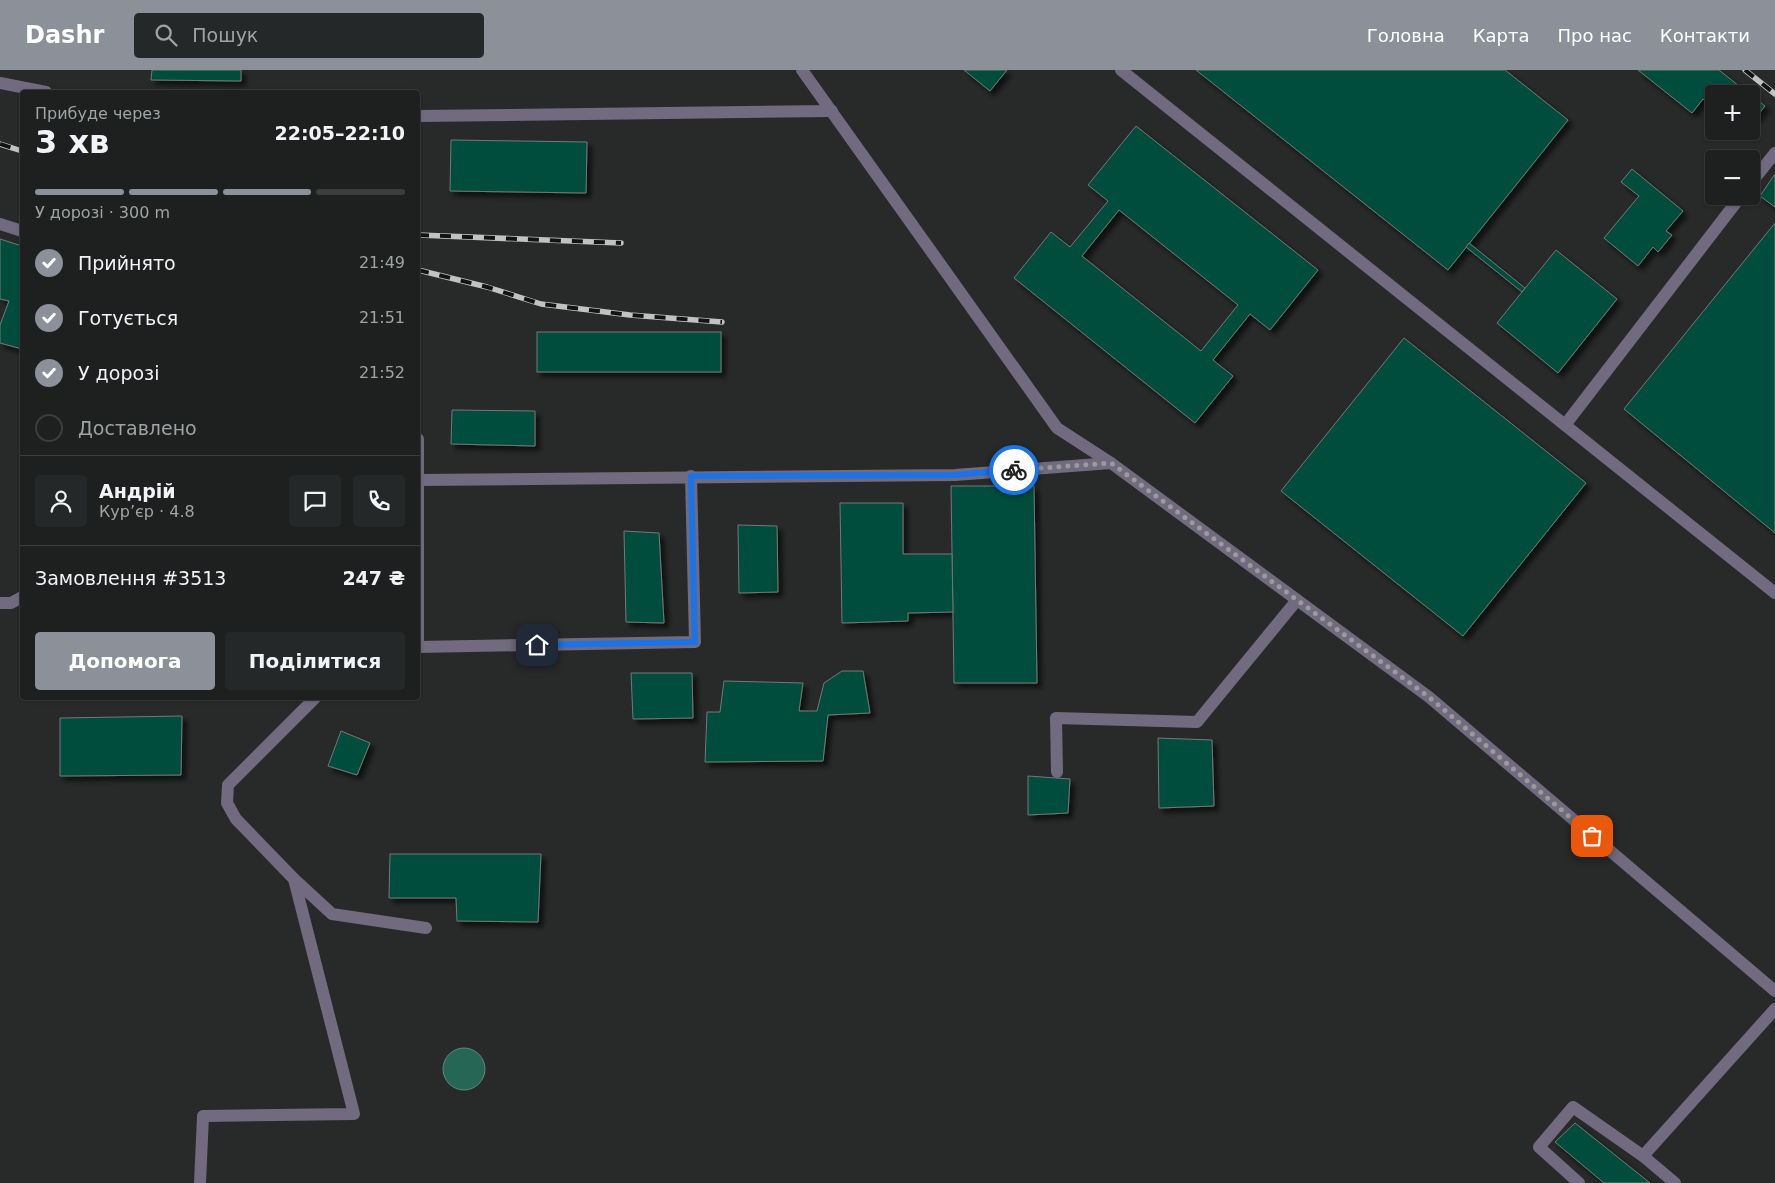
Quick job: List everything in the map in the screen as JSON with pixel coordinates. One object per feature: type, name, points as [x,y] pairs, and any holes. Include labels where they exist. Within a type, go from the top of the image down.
[{"type":"street","points":[[802,70],[1056,428],[1111,463],[1429,697],[1775,991]]},
{"type":"street","points":[[1121,70],[1775,593]]},
{"type":"street","points":[[0,83],[36,90]]},
{"type":"street","points":[[420,116],[832,111]]},
{"type":"street","points":[[1760,172],[1775,153]]},
{"type":"street","points":[[1566,425],[1734,205]]},
{"type":"street","points":[[0,224],[20,229]]},
{"type":"street","points":[[420,480],[955,475],[1111,463]]},
{"type":"street","points":[[420,647],[695,642],[691,476]]},
{"type":"street","points":[[0,603],[11,603],[20,598]]},
{"type":"street","points":[[1056,772],[1056,718],[1196,722],[1297,600]]},
{"type":"street","points":[[313,700],[228,785],[227,803],[236,819],[294,879],[332,914],[426,928]]},
{"type":"street","points":[[200,1183],[203,1116],[354,1114],[294,879]]},
{"type":"street","points":[[1643,1156],[1775,1009]]},
{"type":"street","points":[[1578,1183],[1538,1147],[1573,1107],[1643,1156],[1675,1183]]},
{"type":"shaded area","points":[[464,1048],[479,1054],[485,1069],[479,1084],[464,1090],[449,1084],[443,1069],[449,1054]]},
{"type":"building","points":[[152,70],[241,70],[241,81],[151,80]]},
{"type":"building","points":[[964,70],[1007,70],[990,91]]},
{"type":"building","points":[[1196,70],[1505,70],[1568,120],[1448,270]]},
{"type":"building","points":[[1638,70],[1719,70],[1738,85],[1705,85],[1705,100],[1703,99],[1692,113]]},
{"type":"building","points":[[1760,102],[1765,106],[1760,112]]},
{"type":"building","points":[[1136,126],[1318,270],[1270,330],[1250,314],[1213,360],[1233,376],[1195,423],[1014,278],[1051,232],[1070,247],[1108,201],[1088,185]],"holes":[[[1119,210],[1238,305],[1201,351],[1082,256]]]},
{"type":"building","points":[[451,140],[587,142],[586,193],[450,191]]},
{"type":"building","points":[[1632,169],[1683,211],[1666,231],[1672,235],[1658,252],[1653,247],[1638,266],[1604,238],[1639,196],[1621,182]]},
{"type":"building","points":[[1775,174],[1775,207],[1760,196]]},
{"type":"building","points":[[1775,223],[1775,533],[1624,409]]},
{"type":"building","points":[[0,239],[20,245],[20,348],[0,343],[0,325],[9,301],[0,299]]},
{"type":"building","points":[[1469,243],[1525,288],[1522,292],[1466,247]]},
{"type":"building","points":[[1556,250],[1617,299],[1558,373],[1497,323]]},
{"type":"building","points":[[537,332],[721,332],[721,372],[537,372]]},
{"type":"building","points":[[1404,338],[1586,483],[1463,636],[1281,491]]},
{"type":"building","points":[[452,410],[535,411],[535,446],[451,444]]},
{"type":"building","points":[[951,486],[1034,486],[1037,683],[954,683]]},
{"type":"building","points":[[840,503],[903,503],[903,554],[952,554],[953,612],[908,613],[908,621],[842,623]]},
{"type":"building","points":[[738,525],[777,526],[778,592],[739,593]]},
{"type":"building","points":[[624,531],[659,533],[664,623],[626,622]]},
{"type":"building","points":[[842,671],[863,671],[870,713],[828,715],[823,761],[705,762],[707,712],[720,712],[724,681],[803,683],[799,711],[817,711],[824,683]]},
{"type":"building","points":[[631,673],[692,673],[693,718],[633,719]]},
{"type":"building","points":[[182,716],[181,775],[60,776],[60,718]]},
{"type":"building","points":[[341,731],[370,743],[357,775],[328,766]]},
{"type":"building","points":[[1158,738],[1212,740],[1214,806],[1159,808]]},
{"type":"building","points":[[1028,776],[1070,779],[1068,813],[1028,815]]},
{"type":"building","points":[[390,854],[541,854],[538,922],[457,921],[456,898],[389,898]]},
{"type":"building","points":[[1575,1123],[1650,1183],[1604,1183],[1555,1142]]},
{"type":"railway","points":[[1745,70],[1775,94]]},
{"type":"railway","points":[[0,144],[20,150]]},
{"type":"railway","points":[[420,235],[621,243]]},
{"type":"railway","points":[[420,270],[487,287],[541,304],[630,315],[722,322]]},
{"type":"way so far","points":[[1014,470],[1111,463],[1429,697],[1592,836]]},
{"type":"route","points":[[537,645],[695,642],[691,476],[955,475],[1014,470]]}]
